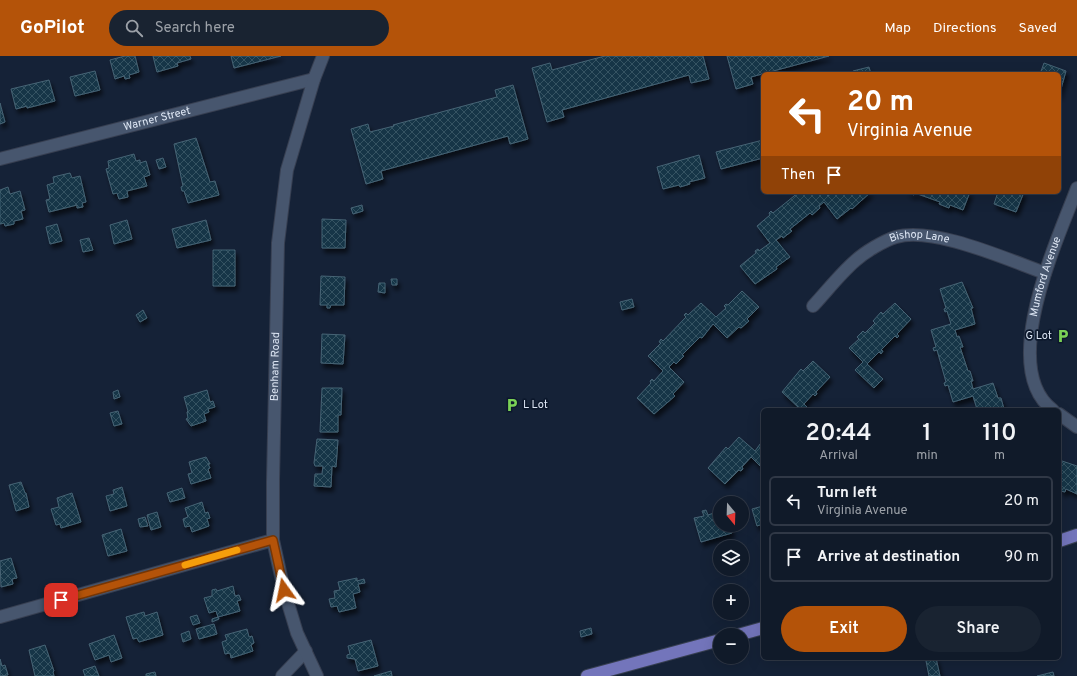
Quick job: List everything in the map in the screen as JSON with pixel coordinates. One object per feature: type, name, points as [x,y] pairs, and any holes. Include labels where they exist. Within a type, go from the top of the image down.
[{"type":"main road","points":[[1061,540],[1077,535]]},
{"type":"main road","points":[[749,632],[761,629]]},
{"type":"main road","points":[[588,676],[713,642]]},
{"type":"street","name":"Benham Road","points":[[317,676],[297,633],[284,590],[273,540],[274,357],[278,244],[287,170],[314,79],[323,56]]},
{"type":"street","name":"Warner Street","points":[[0,158],[314,79]]},
{"type":"street","name":"Mumford Avenue","points":[[1051,408],[1036,388],[1031,364],[1029,340],[1036,302],[1045,273],[1077,188]]},
{"type":"street","name":"Bishop Lane","points":[[813,306],[855,261],[876,247],[897,237],[919,235],[943,237],[1045,273]]},
{"type":"street","points":[[1061,415],[1077,427]]},
{"type":"street","points":[[0,617],[273,540]]},
{"type":"street","points":[[282,676],[306,651]]},
{"type":"building","points":[[125,56],[135,56],[139,72],[129,75],[130,78],[125,79],[124,76],[115,79],[110,60]]},
{"type":"building","points":[[153,56],[190,56],[191,59],[177,63],[178,66],[157,72]]},
{"type":"building","points":[[231,56],[281,56],[234,68]]},
{"type":"building","points":[[605,56],[703,56],[709,79],[691,83],[689,75],[562,110],[564,117],[547,122],[532,68],[550,63],[552,70]]},
{"type":"building","points":[[727,56],[829,56],[770,72],[761,72],[761,74],[751,77],[753,84],[736,89]]},
{"type":"building","points":[[1044,63],[1066,71],[1061,89],[1061,72],[1041,72]]},
{"type":"building","points":[[869,67],[870,72],[853,72]]},
{"type":"building","points":[[95,71],[100,90],[75,96],[70,77]]},
{"type":"building","points":[[49,80],[55,101],[27,108],[27,106],[16,109],[11,89]]},
{"type":"building","points":[[513,85],[528,139],[510,144],[508,136],[381,171],[383,179],[366,184],[351,129],[368,124],[370,132],[394,126],[393,125],[497,97],[495,90]]},
{"type":"building","points":[[0,103],[5,122],[0,124]]},
{"type":"building","points":[[196,138],[210,182],[215,181],[219,195],[188,203],[181,187],[183,186],[174,144]]},
{"type":"building","points":[[761,141],[761,159],[721,169],[716,152]]},
{"type":"building","points":[[134,154],[136,161],[140,160],[140,163],[146,161],[150,175],[144,177],[147,186],[127,191],[128,197],[119,199],[117,193],[113,194],[106,169],[109,168],[108,161]]},
{"type":"building","points":[[699,155],[705,178],[689,182],[690,184],[680,187],[679,185],[663,189],[657,167]]},
{"type":"building","points":[[163,158],[166,167],[159,169],[156,160]]},
{"type":"building","points":[[70,173],[72,178],[80,176],[86,202],[82,203],[83,207],[77,208],[77,205],[49,212],[46,200],[50,199],[47,185],[54,183],[53,177]]},
{"type":"building","points":[[8,187],[10,194],[20,191],[25,210],[21,211],[23,219],[14,221],[14,224],[5,226],[4,223],[0,224],[0,190]]},
{"type":"building","points":[[797,194],[826,194],[828,196],[830,194],[869,194],[852,209],[851,208],[837,219],[824,202],[812,215],[810,213],[790,229],[792,231],[783,238],[782,236],[776,240],[790,257],[776,267],[777,269],[755,284],[740,266],[756,253],[755,251],[758,249],[759,251],[770,243],[757,226],[770,215],[769,213],[771,211],[773,213]]},
{"type":"building","points":[[918,194],[969,194],[963,210],[950,205],[949,208],[939,204],[940,202]]},
{"type":"building","points":[[997,194],[1023,194],[1016,212],[994,204]]},
{"type":"building","points":[[362,205],[363,211],[353,214],[351,208]]},
{"type":"building","points":[[322,219],[346,220],[345,248],[322,248]]},
{"type":"building","points":[[127,220],[132,239],[114,244],[110,225]]},
{"type":"building","points":[[206,220],[211,240],[177,248],[172,229]]},
{"type":"building","points":[[57,224],[62,241],[50,244],[46,227]]},
{"type":"building","points":[[89,238],[93,250],[83,252],[80,240]]},
{"type":"building","points":[[213,250],[235,250],[235,286],[213,286]]},
{"type":"building","points":[[321,276],[345,277],[344,305],[331,305],[330,308],[327,308],[327,305],[320,305]]},
{"type":"building","points":[[391,279],[397,279],[397,285],[392,285]]},
{"type":"building","points":[[962,282],[973,308],[971,308],[975,324],[955,330],[963,347],[960,347],[968,371],[970,371],[973,381],[971,381],[973,389],[993,383],[998,398],[1001,398],[1004,408],[977,408],[973,396],[953,402],[948,385],[945,386],[944,383],[946,382],[937,350],[934,351],[933,348],[936,347],[931,330],[951,324],[947,311],[945,312],[944,309],[946,308],[940,289]]},
{"type":"building","points":[[379,283],[385,283],[385,293],[378,292]]},
{"type":"building","points":[[742,291],[759,307],[747,319],[749,321],[741,328],[739,327],[727,338],[713,324],[702,338],[700,337],[682,355],[684,356],[676,364],[674,362],[669,367],[684,382],[673,394],[675,396],[654,414],[637,398],[651,383],[650,381],[652,379],[654,381],[663,371],[648,356],[661,343],[659,342],[661,339],[663,341],[686,317],[684,315],[686,313],[688,315],[701,303],[716,317],[726,308],[724,306],[726,304],[728,305]]},
{"type":"building","points":[[632,299],[634,307],[622,310],[620,302]]},
{"type":"building","points":[[895,303],[911,319],[897,334],[899,336],[897,338],[895,336],[881,350],[883,351],[881,354],[879,352],[867,364],[883,379],[874,388],[855,370],[863,362],[849,348],[859,339],[857,337],[863,331],[865,333],[875,323],[873,321],[881,312],[883,314]]},
{"type":"building","points":[[143,310],[147,318],[140,322],[136,315]]},
{"type":"building","points":[[322,334],[345,335],[343,364],[321,363]]},
{"type":"building","points":[[813,361],[830,377],[816,392],[817,394],[815,396],[813,394],[804,404],[808,408],[797,408],[798,407],[782,392],[801,369],[803,371]]},
{"type":"building","points":[[322,388],[342,388],[341,415],[338,415],[338,432],[320,432]]},
{"type":"building","points":[[118,390],[120,397],[114,399],[113,392]]},
{"type":"building","points":[[207,390],[210,402],[213,401],[215,407],[208,409],[209,412],[204,414],[206,421],[191,426],[186,419],[188,418],[188,411],[184,397]]},
{"type":"building","points":[[118,411],[122,424],[114,426],[110,413]]},
{"type":"building","points":[[739,437],[755,451],[761,443],[761,467],[751,457],[742,467],[743,469],[741,471],[739,470],[725,484],[708,468],[726,447],[728,449]]},
{"type":"building","points":[[317,439],[338,440],[336,467],[332,466],[331,487],[314,486],[315,474],[322,474],[323,466],[315,466],[314,463]]},
{"type":"building","points":[[206,457],[210,464],[208,464],[210,468],[208,469],[211,478],[191,484],[188,474],[192,473],[189,462]]},
{"type":"building","points":[[1061,461],[1077,466],[1077,494],[1066,489],[1065,492],[1061,491]]},
{"type":"building","points":[[21,482],[26,493],[29,507],[16,511],[9,485]]},
{"type":"building","points":[[122,487],[127,506],[110,511],[106,496],[114,494],[113,490]]},
{"type":"building","points":[[182,488],[185,498],[170,502],[167,493]]},
{"type":"building","points":[[72,493],[81,522],[61,528],[60,524],[56,525],[51,509],[59,507],[57,498]]},
{"type":"building","points":[[202,502],[205,513],[208,512],[210,518],[207,519],[209,526],[192,532],[190,526],[185,527],[183,519],[188,517],[185,508]]},
{"type":"building","points":[[761,507],[761,525],[757,526],[752,509]]},
{"type":"building","points":[[706,510],[708,515],[713,513],[713,532],[732,533],[701,542],[694,518],[704,516],[702,511]]},
{"type":"building","points":[[157,512],[161,527],[151,530],[147,515]]},
{"type":"building","points":[[145,517],[148,526],[140,527],[138,519]]},
{"type":"building","points":[[121,529],[127,551],[108,556],[102,535]]},
{"type":"building","points":[[11,558],[17,578],[12,579],[13,584],[1,587],[0,561]]},
{"type":"building","points":[[357,578],[357,581],[364,579],[365,583],[358,584],[360,592],[353,594],[356,608],[339,612],[337,606],[331,607],[329,599],[335,598],[334,591],[340,590],[338,582]]},
{"type":"building","points":[[233,586],[235,596],[239,595],[241,600],[237,601],[240,611],[218,617],[216,611],[209,613],[204,598],[212,596],[212,590],[216,589],[217,591]]},
{"type":"building","points":[[144,612],[145,616],[157,612],[163,635],[139,642],[137,638],[133,639],[126,617]]},
{"type":"building","points":[[197,615],[200,623],[193,625],[190,617]]},
{"type":"building","points":[[218,617],[219,619],[212,622],[212,619]]},
{"type":"building","points":[[214,624],[217,634],[199,639],[196,629]]},
{"type":"building","points":[[591,628],[592,634],[581,637],[580,631]]},
{"type":"building","points":[[247,629],[249,637],[252,636],[254,643],[251,645],[253,651],[231,658],[230,653],[225,654],[222,642],[227,640],[225,635]]},
{"type":"building","points":[[189,631],[191,639],[183,642],[181,634]]},
{"type":"building","points":[[114,635],[122,658],[111,662],[109,655],[95,660],[89,644]]},
{"type":"building","points":[[371,640],[378,666],[358,671],[355,659],[347,658],[347,655],[350,654],[348,646]]},
{"type":"building","points":[[45,645],[54,671],[54,676],[35,676],[29,650]]},
{"type":"building","points":[[0,659],[2,666],[5,665],[8,675],[0,676]]},
{"type":"building","points":[[936,660],[940,676],[929,676],[926,661]]},
{"type":"building","points":[[95,666],[99,676],[85,676],[83,670]]},
{"type":"building","points":[[391,671],[392,676],[374,676]]},
{"type":"building","points":[[155,672],[156,676],[146,676],[146,674]]},
{"type":"building","points":[[1053,672],[1054,676],[1037,676]]},
{"type":"slow traffic","points":[[185,565],[237,550]]},
{"type":"place","name":"G Lot","points":[[1063,336]]},
{"type":"place","name":"L Lot","points":[[512,405]]},
{"type":"route","points":[[61,600],[273,540],[284,590]]}]
